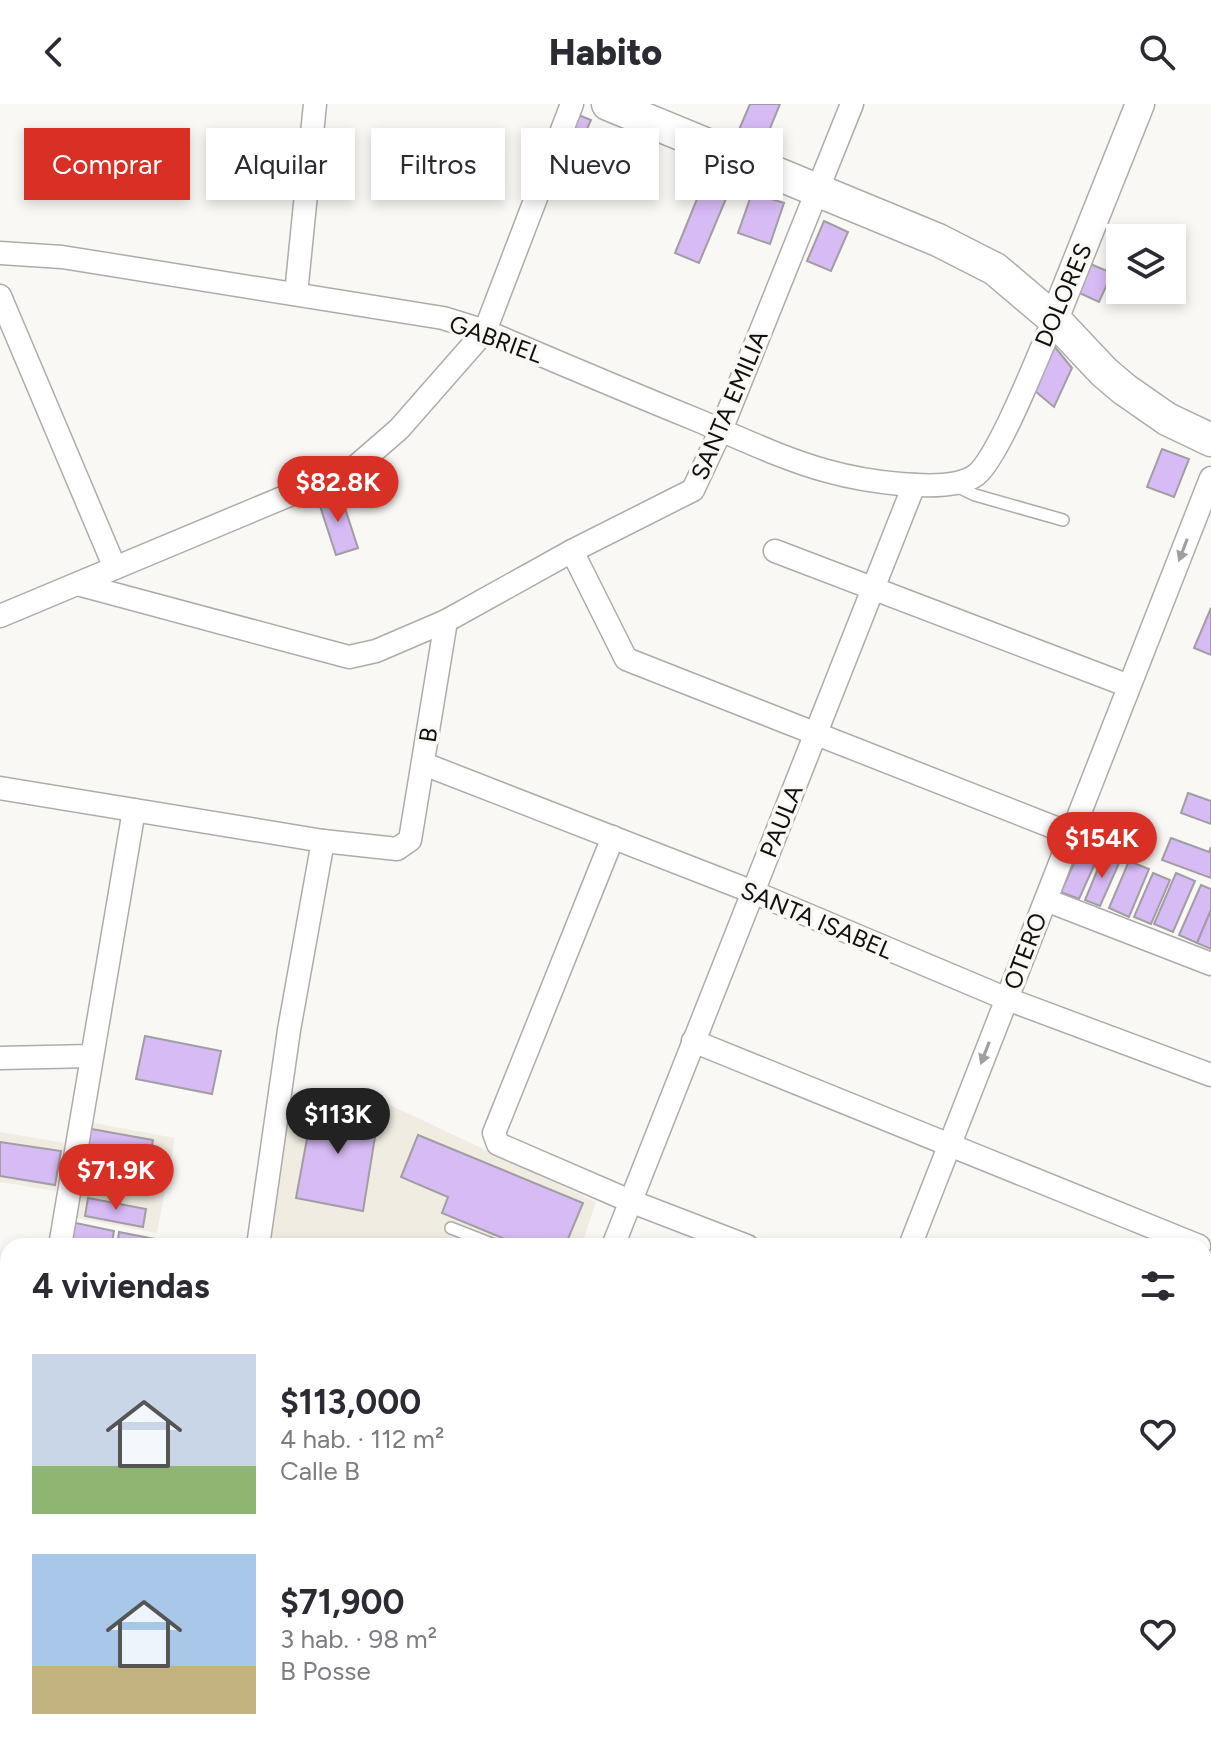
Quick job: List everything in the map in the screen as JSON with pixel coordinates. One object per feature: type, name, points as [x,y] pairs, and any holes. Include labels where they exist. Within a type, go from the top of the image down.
[{"type":"main road","points":[[608,104],[938,240],[995,269],[1054,319],[1124,389],[1167,419],[1211,440]]},
{"type":"street","points":[[296,294],[315,104]]},
{"type":"street","points":[[0,616],[354,468],[399,429],[485,331],[572,104]]},
{"type":"street","name":"SANTA EMILIA","points":[[77,584],[349,657],[376,651],[446,621],[572,551],[693,490],[721,430],[852,104]]},
{"type":"street","name":"DOLORES","points":[[972,478],[983,468],[996,446],[1054,319],[1140,104]]},
{"type":"street","name":"GABRIEL","points":[[0,253],[62,257],[443,318],[485,331],[827,471],[880,482],[914,485],[972,478]]},
{"type":"street","points":[[0,296],[115,568]]},
{"type":"street","name":"OTERO","points":[[913,1238],[1211,478]]},
{"type":"street","name":"PAULA","points":[[616,1238],[914,485]]},
{"type":"street","points":[[572,551],[626,659],[1071,834]]},
{"type":"street","points":[[775,551],[1129,686]]},
{"type":"street","name":"B","points":[[323,841],[397,849],[410,840],[446,621]]},
{"type":"street","name":"SANTA ISABEL","points":[[424,764],[753,892],[1007,999],[1211,1075]]},
{"type":"street","points":[[0,788],[323,841],[289,1030],[259,1238]]},
{"type":"street","points":[[61,1238],[134,810]]},
{"type":"street","points":[[613,837],[494,1139],[498,1144],[630,1201],[726,1238]]},
{"type":"street","points":[[1046,900],[1211,964]]},
{"type":"street","points":[[693,1041],[1179,1238]]},
{"type":"street","points":[[0,1058],[92,1056]]},
{"type":"lane","points":[[950,483],[975,495],[1063,520]]},
{"type":"lane","points":[[451,1228],[477,1238]]},
{"type":"shaded area","points":[[287,1091],[388,1104],[596,1202],[584,1238],[264,1238]]},
{"type":"shaded area","points":[[88,1122],[175,1138],[157,1233],[70,1217]]},
{"type":"shaded area","points":[[0,1132],[65,1143],[56,1191],[0,1182]]},
{"type":"building","points":[[750,104],[780,104],[770,128],[740,128]]},
{"type":"building","points":[[576,114],[591,120],[587,128],[570,128]]},
{"type":"building","points":[[697,200],[725,200],[699,263],[675,253]]},
{"type":"building","points":[[750,200],[784,203],[770,244],[738,233]]},
{"type":"building","points":[[824,221],[848,232],[831,271],[807,261]]},
{"type":"building","points":[[1088,263],[1106,270],[1106,286],[1099,302],[1075,291]]},
{"type":"building","points":[[1054,346],[1072,368],[1054,407],[1035,391]]},
{"type":"building","points":[[1162,449],[1189,459],[1174,497],[1147,487]]},
{"type":"building","points":[[340,493],[358,548],[336,555],[318,500]]},
{"type":"building","points":[[1211,608],[1211,655],[1194,648]]},
{"type":"building","points":[[1188,793],[1211,801],[1211,824],[1181,813]]},
{"type":"building","points":[[1171,838],[1209,852],[1211,847],[1211,878],[1162,860]]},
{"type":"building","points":[[1083,843],[1101,850],[1079,899],[1061,892]]},
{"type":"building","points":[[1104,854],[1120,861],[1100,906],[1085,900]]},
{"type":"building","points":[[1129,861],[1149,869],[1129,917],[1109,908]]},
{"type":"building","points":[[1153,873],[1170,880],[1151,924],[1134,917]]},
{"type":"building","points":[[1176,873],[1195,881],[1173,932],[1154,924]]},
{"type":"building","points":[[1201,885],[1211,889],[1211,910],[1197,943],[1179,935]]},
{"type":"building","points":[[1211,910],[1211,949],[1197,943]]},
{"type":"building","points":[[145,1036],[221,1051],[212,1094],[136,1079]]},
{"type":"building","points":[[314,1101],[379,1112],[363,1211],[296,1198]]},
{"type":"building","points":[[86,1128],[153,1140],[145,1182],[79,1170]]},
{"type":"building","points":[[418,1135],[583,1203],[568,1238],[503,1238],[442,1213],[448,1197],[401,1177]]},
{"type":"building","points":[[0,1142],[61,1151],[55,1185],[0,1176]]},
{"type":"building","points":[[88,1198],[146,1209],[143,1227],[85,1216]]},
{"type":"building","points":[[71,1222],[114,1231],[113,1238],[68,1238]]},
{"type":"building","points":[[119,1232],[150,1238],[118,1238]]}]
